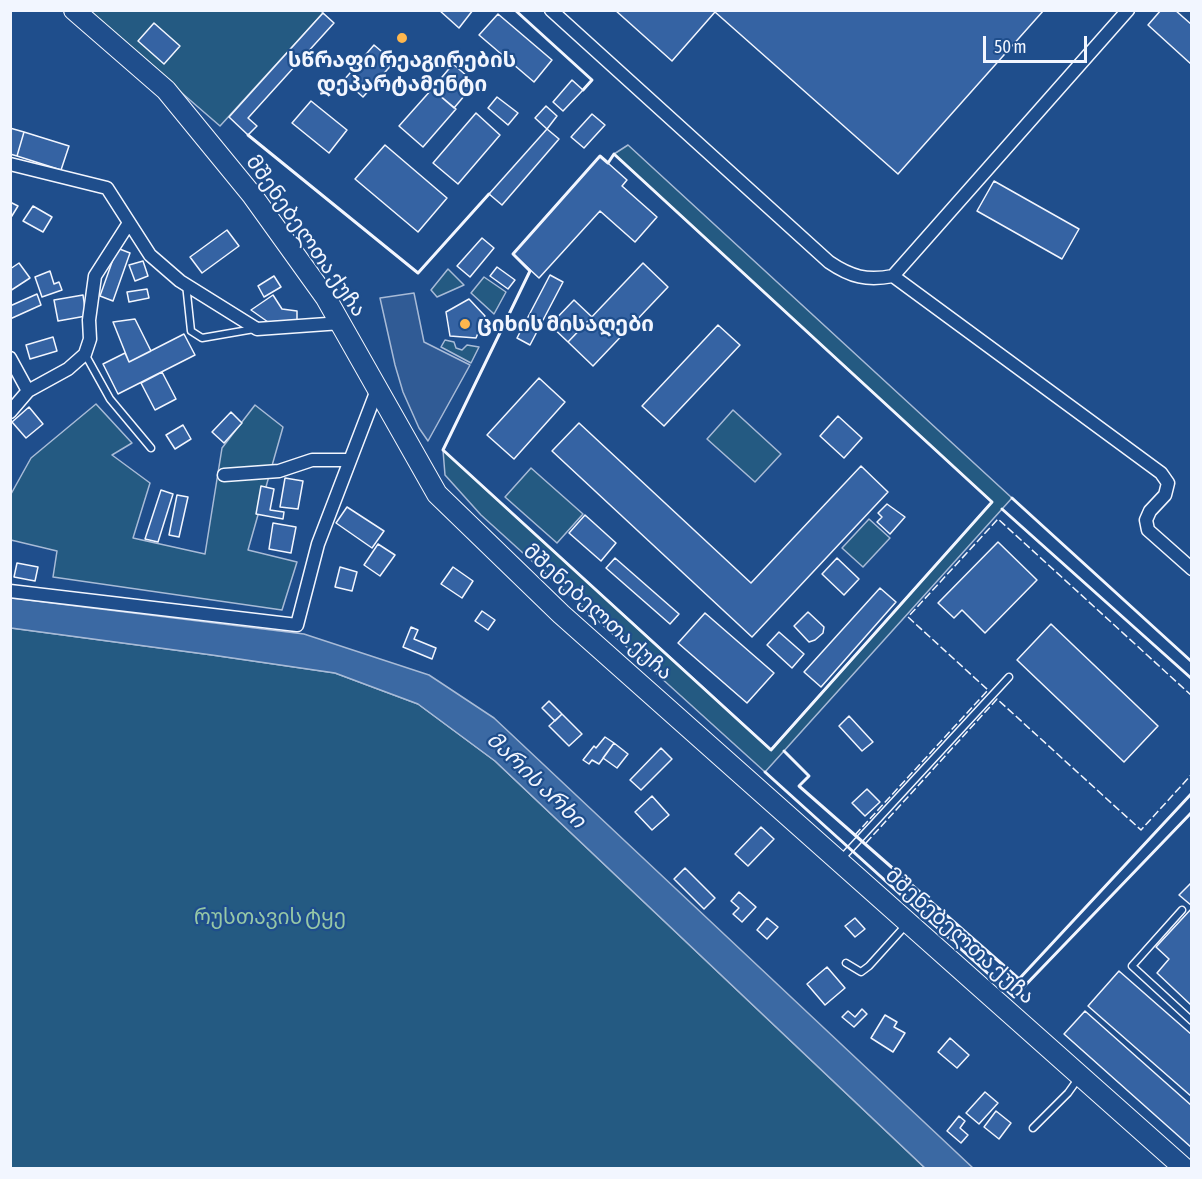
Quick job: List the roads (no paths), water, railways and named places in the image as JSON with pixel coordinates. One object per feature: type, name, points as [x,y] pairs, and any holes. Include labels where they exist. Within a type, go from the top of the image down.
[{"type":"main road","name":"მშენებელთა ქუჩა","points":[[74,10],[165,90],[252,195],[326,298],[437,494],[561,614],[1184,1168]]},
{"type":"street","points":[[551,10],[830,262],[845,273],[864,278],[893,276],[1128,10]]},
{"type":"street","points":[[10,164],[107,188],[150,255],[186,284],[257,329],[341,323]]},
{"type":"street","points":[[10,412],[28,390],[68,369],[85,354],[90,339],[89,320],[95,276],[129,223]]},
{"type":"street","points":[[893,276],[1161,473],[1168,483],[1165,495],[1150,511],[1146,520],[1148,530],[1191,569]]},
{"type":"street","points":[[10,358],[28,390]]},
{"type":"street","points":[[10,591],[297,625],[318,544],[377,390]]},
{"type":"street","points":[[224,475],[279,471],[312,460],[350,460]]},
{"type":"lane","points":[[186,284],[191,331],[202,338],[257,329]]},
{"type":"lane","points":[[85,354],[110,399],[151,448]]},
{"type":"lane","points":[[839,861],[1009,677]]},
{"type":"lane","points":[[1182,910],[1132,966],[1191,1022]]},
{"type":"lane","points":[[846,963],[861,972],[909,923]]},
{"type":"lane","points":[[1033,1128],[1068,1093],[1080,1076]]},
{"type":"water","name":"მარის არხი","points":[[11,598],[304,634],[429,675],[494,718],[973,1168],[925,1168],[495,761],[418,704],[335,673],[11,628]]},
{"type":"place","name":"სწრაფი რეაგირების დეპარტამენტი","points":[[402,38]]},
{"type":"place","name":"ციხის მისაღები","points":[[465,324]]},
{"type":"park label","name":"რუსთავის ტყე","points":[[270,917]]}]
